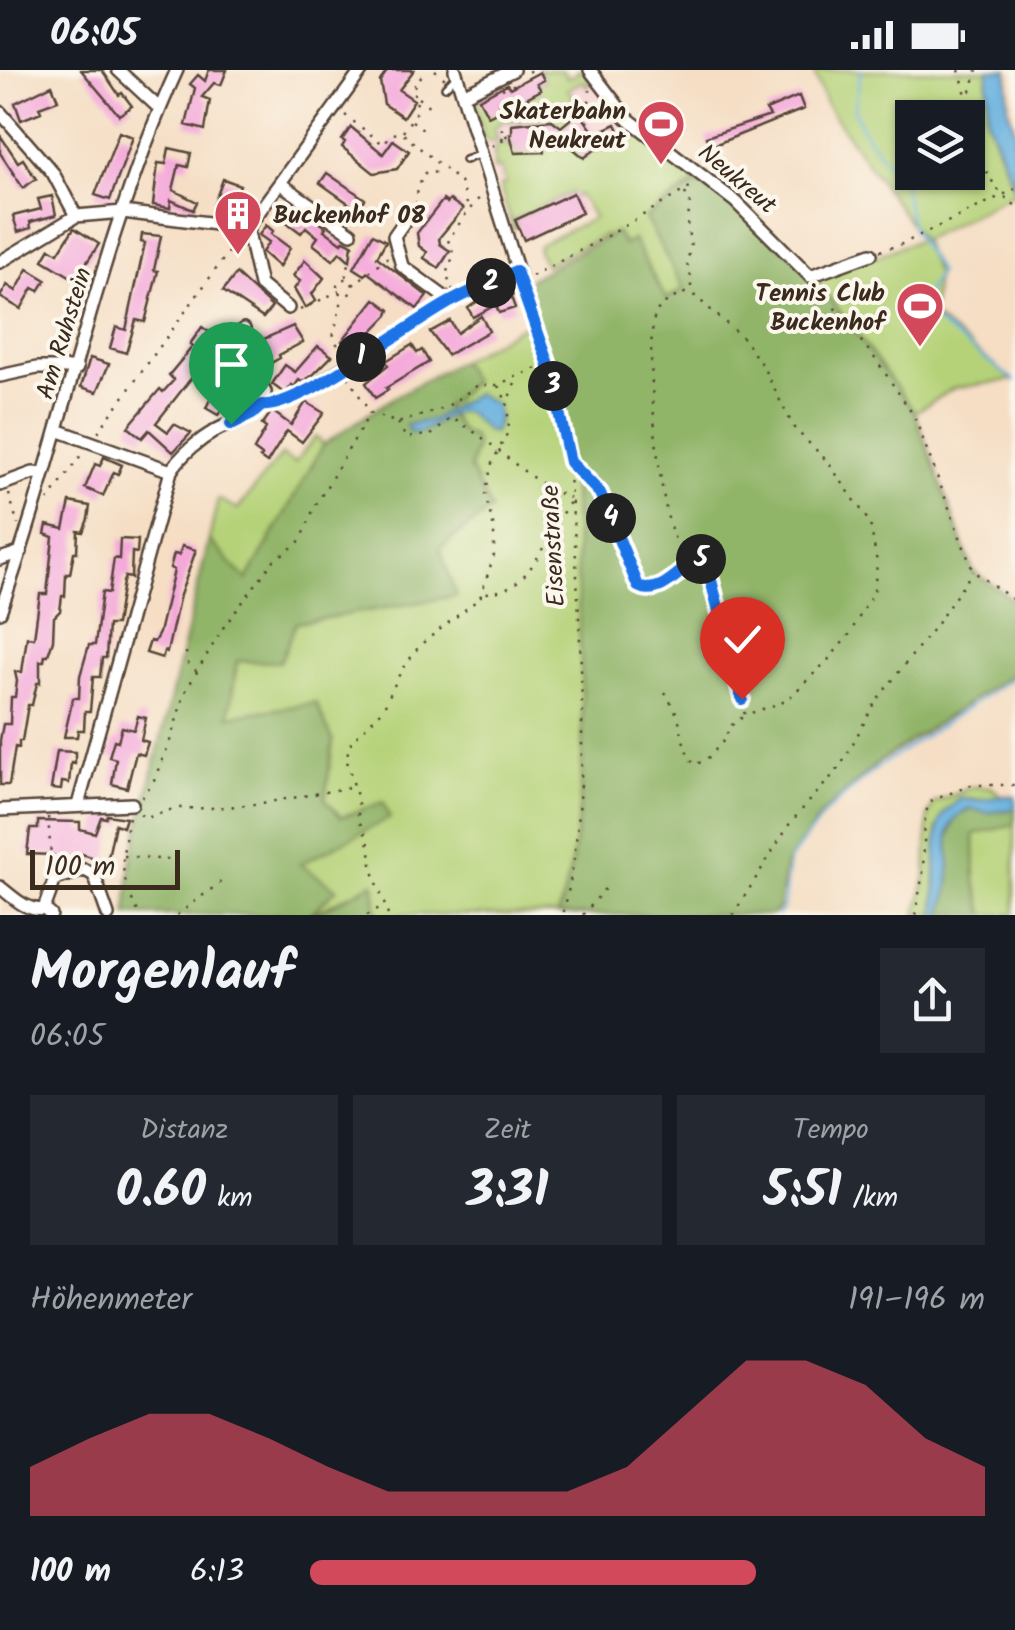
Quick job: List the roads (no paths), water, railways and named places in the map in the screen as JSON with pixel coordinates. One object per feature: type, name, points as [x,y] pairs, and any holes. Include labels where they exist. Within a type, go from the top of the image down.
[{"type":"street","points":[[118,70],[160,108]]},
{"type":"street","name":"Am Ruhstein","points":[[0,612],[34,512],[123,212],[177,70]]},
{"type":"street","points":[[463,95],[513,70]]},
{"type":"street","points":[[244,231],[360,71]]},
{"type":"street","name":"Neukreut","points":[[591,74],[627,118],[758,222],[810,276],[871,254]]},
{"type":"street","points":[[452,78],[486,150],[534,320]]},
{"type":"street","points":[[1,114],[54,173],[76,216]]},
{"type":"street","points":[[281,184],[351,233]]},
{"type":"street","points":[[0,262],[76,216],[123,212],[244,231]]},
{"type":"street","points":[[411,212],[394,236],[402,266],[454,300]]},
{"type":"street","points":[[244,231],[260,286],[288,308]]},
{"type":"street","points":[[308,390],[454,300],[522,275]]},
{"type":"street","points":[[78,805],[171,470],[215,431],[252,414],[262,405],[265,392],[227,344],[244,329]]},
{"type":"street","points":[[0,376],[37,368],[76,368]]},
{"type":"street","points":[[57,430],[171,470]]},
{"type":"street","points":[[3,484],[32,473],[44,474]]},
{"type":"street","points":[[0,559],[21,552]]},
{"type":"street","points":[[0,810],[132,806]]},
{"type":"street","points":[[0,887],[35,910],[48,912],[54,879],[81,870],[91,872],[108,915]]},
{"type":"lane","points":[[465,160],[486,150]]},
{"type":"water","points":[[988,70],[1008,70],[1008,108],[1015,130],[1015,190],[987,118]]},
{"type":"water","points":[[476,393],[496,405],[498,421],[494,432],[488,432],[465,411],[410,433],[406,425],[432,420]]},
{"type":"water","points":[[1015,796],[1015,809],[986,813],[969,808],[950,829],[948,889],[943,915],[935,915],[936,848],[943,815],[961,798],[977,801]]},
{"type":"waterway","points":[[861,70],[854,112],[867,137],[903,183],[912,229],[939,272],[926,296],[926,307],[933,320],[1015,381]]},
{"type":"waterway","points":[[777,915],[783,909],[789,861],[825,813],[878,767],[1015,676]]},
{"type":"place","name":"Skaterbahn Neukreut","points":[[661,166]]},
{"type":"place","name":"Buckenhof 08","points":[[238,256]]},
{"type":"place","name":"Tennis Club Buckenhof","points":[[920,348]]}]
